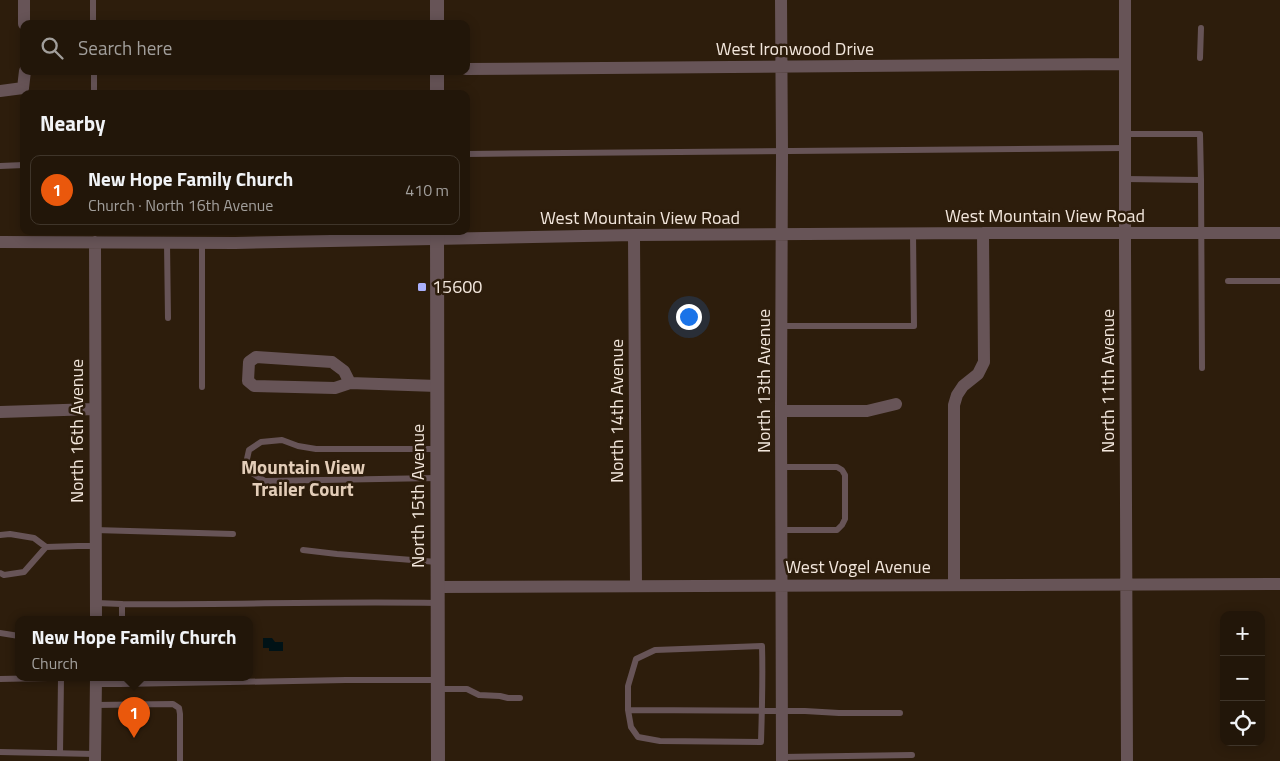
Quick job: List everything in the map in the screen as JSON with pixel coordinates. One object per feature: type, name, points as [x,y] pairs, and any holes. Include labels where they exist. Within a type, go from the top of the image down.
[{"type":"street","points":[[24,0],[24,20]]},
{"type":"street","points":[[437,0],[437,20]]},
{"type":"street","name":"North 13th Avenue","points":[[781,0],[782,759]]},
{"type":"street","name":"North 11th Avenue","points":[[1125,0],[1128,761]]},
{"type":"street","name":"West Ironwood Drive","points":[[470,69],[1125,64]]},
{"type":"street","points":[[0,91],[23,88],[25,75]]},
{"type":"street","points":[[437,75],[437,90]]},
{"type":"street","points":[[954,585],[954,405],[957,394],[963,386],[978,374],[984,362],[983,233]]},
{"type":"street","name":"West Mountain View Road","points":[[0,242],[202,243],[437,235],[1280,233]]},
{"type":"street","name":"North 15th Avenue","points":[[437,235],[438,761]]},
{"type":"street","name":"North 14th Avenue","points":[[634,235],[636,586]]},
{"type":"street","name":"North 16th Avenue","points":[[95,242],[96,616]]},
{"type":"street","points":[[350,383],[344,371],[332,362],[256,357],[249,362],[248,380],[254,386],[335,388],[350,383],[437,386]]},
{"type":"street","points":[[781,411],[867,411],[896,404]]},
{"type":"street","points":[[0,412],[95,409]]},
{"type":"street","name":"West Vogel Avenue","points":[[437,587],[1280,584]]},
{"type":"street","points":[[95,757],[96,681]]},
{"type":"lane","points":[[93,0],[93,20]]},
{"type":"lane","points":[[1200,28],[1200,58]]},
{"type":"lane","points":[[94,75],[94,90]]},
{"type":"lane","points":[[1125,134],[1200,134],[1202,368]]},
{"type":"lane","points":[[470,154],[1125,148]]},
{"type":"lane","points":[[0,166],[20,165]]},
{"type":"lane","points":[[1125,179],[1201,180]]},
{"type":"lane","points":[[781,326],[914,326],[913,233]]},
{"type":"lane","points":[[167,243],[168,318]]},
{"type":"lane","points":[[202,243],[202,387]]},
{"type":"lane","points":[[1228,282],[1280,281]]},
{"type":"lane","points":[[437,449],[316,449],[298,446],[282,440],[261,442],[249,450],[247,459],[250,472],[265,481],[437,478]]},
{"type":"lane","points":[[782,467],[837,467],[845,475],[845,519],[837,530],[782,530]]},
{"type":"lane","points":[[95,530],[233,534]]},
{"type":"lane","points":[[0,535],[10,534],[34,538],[46,548],[95,546]]},
{"type":"lane","points":[[0,573],[24,572],[46,548]]},
{"type":"lane","points":[[303,550],[437,562]]},
{"type":"lane","points":[[96,603],[437,603]]},
{"type":"lane","points":[[122,604],[122,616]]},
{"type":"lane","points":[[0,633],[15,635]]},
{"type":"lane","points":[[762,646],[761,742],[660,742],[638,737],[631,727],[628,710],[628,686],[636,659],[655,650],[762,646]]},
{"type":"lane","points":[[0,679],[15,679]]},
{"type":"lane","points":[[106,681],[120,684],[346,680],[438,685],[467,689],[479,695],[520,698]]},
{"type":"lane","points":[[60,753],[61,681]]},
{"type":"lane","points":[[95,705],[173,704],[179,708],[180,714],[180,761]]},
{"type":"lane","points":[[628,710],[783,710],[839,714],[900,714]]},
{"type":"lane","points":[[0,752],[60,753],[95,757]]},
{"type":"lane","points":[[782,759],[912,754]]},
{"type":"shaded area","points":[[263,638],[272,638],[275,642],[283,642],[283,651],[269,651],[269,648],[263,648]]},
{"type":"place","name":"15600","points":[[422,287]]},
{"type":"place","name":"New Hope Family Church","points":[[134,738]]},
{"type":"district","name":"Mountain View Trailer Court","points":[[303,478]]}]
